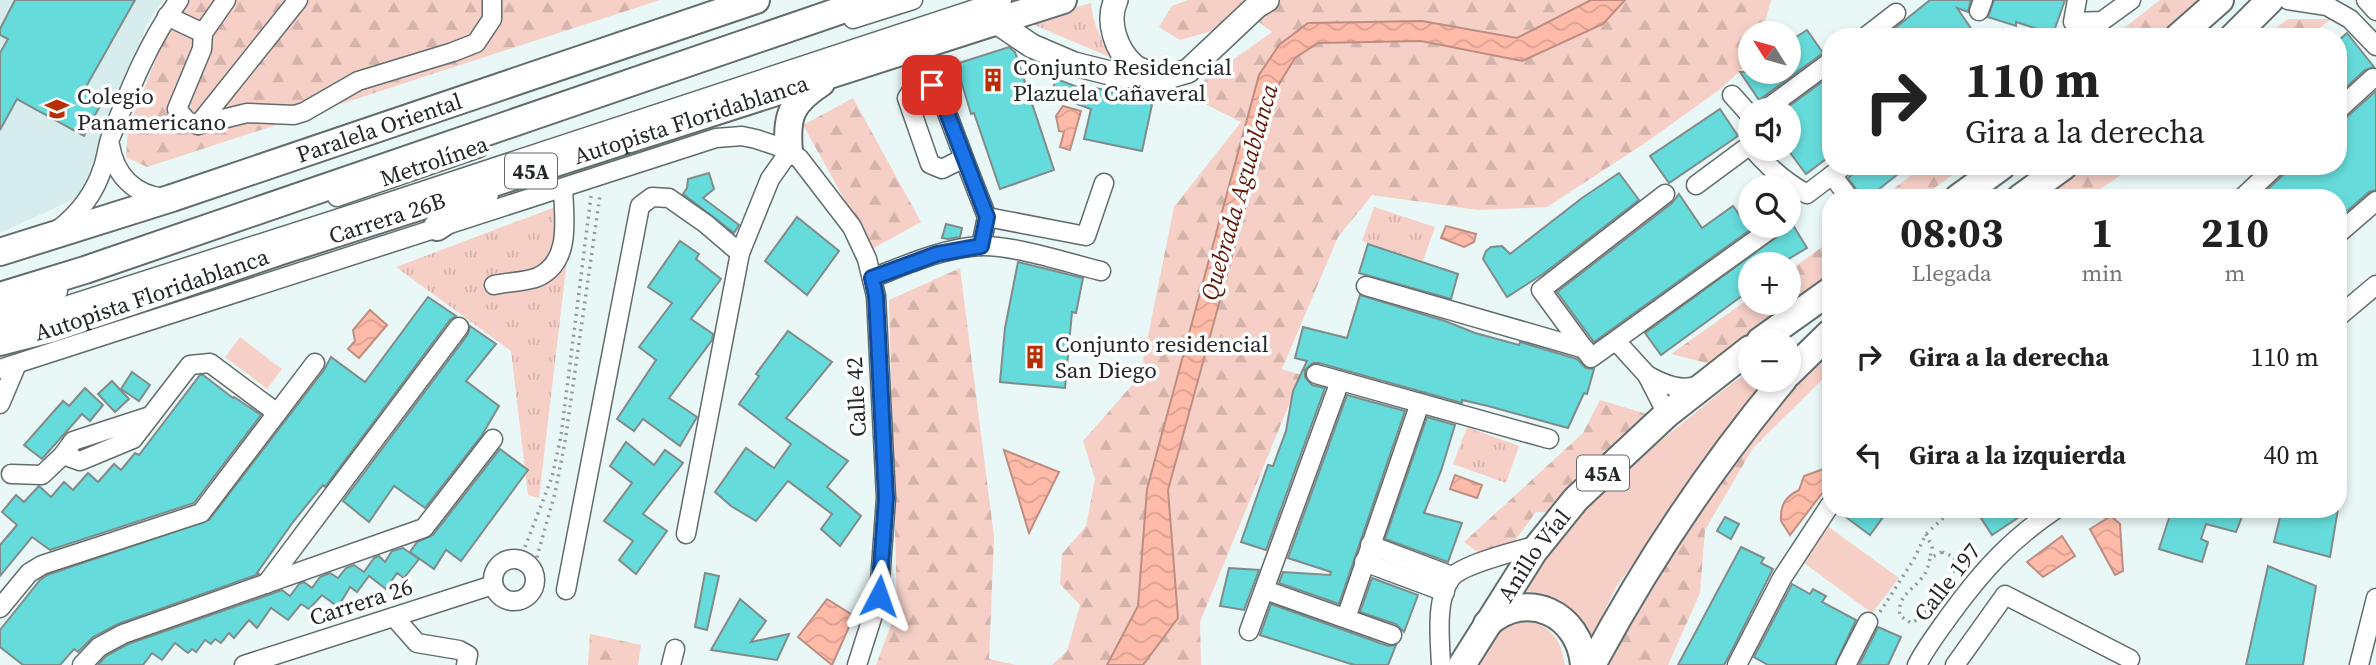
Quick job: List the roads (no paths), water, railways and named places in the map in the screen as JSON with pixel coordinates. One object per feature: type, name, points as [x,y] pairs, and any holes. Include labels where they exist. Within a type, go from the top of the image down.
[{"type":"highway","name":"Paralela Oriental","points":[[0,252],[172,198],[756,0]]},
{"type":"highway","name":"Autopista Floridablanca","points":[[0,296],[85,270],[871,0]]},
{"type":"highway","name":"Autopista Floridablanca","points":[[0,342],[51,329],[281,251],[838,73],[998,11],[1063,0]]},
{"type":"highway","points":[[2188,28],[2220,0]]},
{"type":"highway","points":[[2242,28],[2270,0]]},
{"type":"highway","points":[[789,152],[788,124],[793,109],[807,92],[838,73]]},
{"type":"highway","points":[[1971,189],[1990,175]]},
{"type":"highway","points":[[2032,189],[2052,175]]},
{"type":"highway","points":[[438,227],[507,179]]},
{"type":"highway","points":[[1776,329],[1822,296]]},
{"type":"highway","points":[[1801,361],[1822,341]]},
{"type":"highway","name":"Anillo Víal","points":[[1462,665],[1539,545],[1576,499],[1667,415],[1738,358]]},
{"type":"highway","points":[[1592,665],[1629,596],[1675,525],[1773,392]]},
{"type":"highway","points":[[1486,625],[1515,608],[1532,607],[1549,611],[1563,620],[1574,632],[1582,648],[1584,665]]},
{"type":"main road","points":[[1116,0],[1112,9],[1115,41],[1134,66],[1164,78]]},
{"type":"main road","points":[[998,11],[1032,46],[1074,64],[1118,75],[1164,78],[1188,71],[1257,5],[1267,0]]},
{"type":"street","points":[[48,237],[72,219],[90,197],[102,171],[109,142],[148,50],[179,0]]},
{"type":"street","points":[[226,0],[203,33],[202,49],[177,108],[187,121],[198,125],[247,113],[294,115],[358,81],[476,43],[492,19],[492,0]]},
{"type":"street","points":[[198,125],[299,0]]},
{"type":"street","name":"Metrolínea","points":[[0,311],[913,0]]},
{"type":"street","points":[[2077,0],[2073,22],[2102,21],[2131,0]]},
{"type":"street","points":[[2288,0],[2327,6],[2350,19],[2376,46]]},
{"type":"street","points":[[2366,0],[2376,11]]},
{"type":"street","name":"Metrolínea","points":[[0,327],[998,11]]},
{"type":"street","points":[[1877,28],[1896,13]]},
{"type":"street","points":[[167,16],[203,33]]},
{"type":"street","points":[[1781,98],[1822,68]]},
{"type":"street","points":[[2347,102],[2373,78]]},
{"type":"street","points":[[1732,95],[1738,102]]},
{"type":"street","name":"Carrera 26B","points":[[8,366],[729,136],[755,139],[789,152]]},
{"type":"street","points":[[109,142],[112,161],[122,177],[136,190],[153,197],[172,198]]},
{"type":"street","points":[[686,534],[740,253],[770,179],[789,152]]},
{"type":"street","name":"Calle 42","points":[[789,152],[810,170],[852,227],[867,259],[876,296],[886,498],[879,596],[857,665]]},
{"type":"street","points":[[1696,185],[1738,156]]},
{"type":"street","points":[[964,158],[987,217],[981,246]]},
{"type":"street","points":[[1764,161],[1789,184],[1807,194],[1833,175]]},
{"type":"street","points":[[2252,189],[2266,175]]},
{"type":"street","points":[[987,217],[1086,236],[1104,183]]},
{"type":"street","points":[[494,285],[538,277],[552,265],[564,246],[563,188]]},
{"type":"street","points":[[1665,194],[1541,290],[1591,358],[1758,238]]},
{"type":"street","points":[[566,590],[640,206],[652,197],[669,198],[706,224],[740,253]]},
{"type":"street","points":[[2347,226],[2376,201]]},
{"type":"street","points":[[872,278],[937,254],[981,246],[1015,250],[1101,271]]},
{"type":"street","points":[[2347,309],[2376,285]]},
{"type":"street","points":[[1366,286],[1585,349]]},
{"type":"street","points":[[266,584],[459,327]]},
{"type":"street","points":[[1616,341],[1647,375],[1667,415]]},
{"type":"street","points":[[10,474],[42,475],[63,456],[73,441],[150,416],[190,365],[210,363],[277,413]]},
{"type":"street","points":[[0,608],[29,573],[42,565],[201,513],[315,363]]},
{"type":"street","points":[[0,404],[8,366]]},
{"type":"street","points":[[1315,374],[1549,439]]},
{"type":"street","points":[[1647,375],[1676,387],[1697,386],[1714,377]]},
{"type":"street","points":[[1249,631],[1340,381]]},
{"type":"street","points":[[1346,618],[1420,403]]},
{"type":"street","points":[[82,665],[99,647],[123,634],[424,528],[493,439]]},
{"type":"street","points":[[1737,665],[1782,578],[1822,517]]},
{"type":"street","name":"Calle 197","points":[[1917,665],[1942,626],[1994,559],[2019,535],[2043,518]]},
{"type":"street","points":[[1441,665],[1439,622],[1448,584],[1486,560],[1539,545]]},
{"type":"street","points":[[1367,553],[1448,584]]},
{"type":"street","points":[[511,559],[526,565],[535,579],[533,588],[521,600],[503,599],[493,585],[496,568],[511,559]]},
{"type":"street","name":"Carrera 26","points":[[244,665],[493,585]]},
{"type":"street","points":[[1265,590],[1392,635]]},
{"type":"street","points":[[1958,664],[2005,595],[2130,659]]},
{"type":"street","points":[[2359,665],[2376,598]]},
{"type":"street","points":[[394,617],[417,643],[459,650],[468,655],[466,665]]},
{"type":"street","points":[[1846,665],[1868,622]]},
{"type":"water","name":"Quebrada Aguablanca","points":[[1591,0],[1625,0],[1603,24],[1522,61],[1421,41],[1318,43],[1295,58],[1279,84],[1168,490],[1178,618],[1143,665],[1107,665],[1138,606],[1147,489],[1259,75],[1279,45],[1308,23],[1422,21],[1517,38]]},
{"type":"water","points":[[1063,106],[1081,111],[1070,150],[1060,147],[1064,132],[1059,131],[1056,116]]},
{"type":"water","points":[[1446,226],[1476,234],[1474,242],[1464,247],[1441,238]]},
{"type":"water","points":[[370,310],[387,325],[359,358],[348,349],[355,341],[353,330]]},
{"type":"water","points":[[1004,450],[1059,472],[1029,533]]},
{"type":"water","points":[[1822,469],[1822,493],[1790,535],[1781,521],[1781,510],[1784,502],[1799,490],[1804,476]]},
{"type":"water","points":[[1455,475],[1482,485],[1477,498],[1450,489]]},
{"type":"water","points":[[2108,518],[2113,518],[2120,524],[2123,571],[2115,575],[2090,529]]},
{"type":"water","points":[[2062,536],[2075,556],[2043,577],[2027,562]]},
{"type":"water","points":[[827,599],[854,616],[832,665],[798,637]]},
{"type":"place","name":"Conjunto Residencial Plazuela Cañaveral","points":[[993,80]]},
{"type":"place","name":"Colegio Panamericano","points":[[57,109]]},
{"type":"place","name":"Conjunto residencial San Diego","points":[[1035,357]]}]
